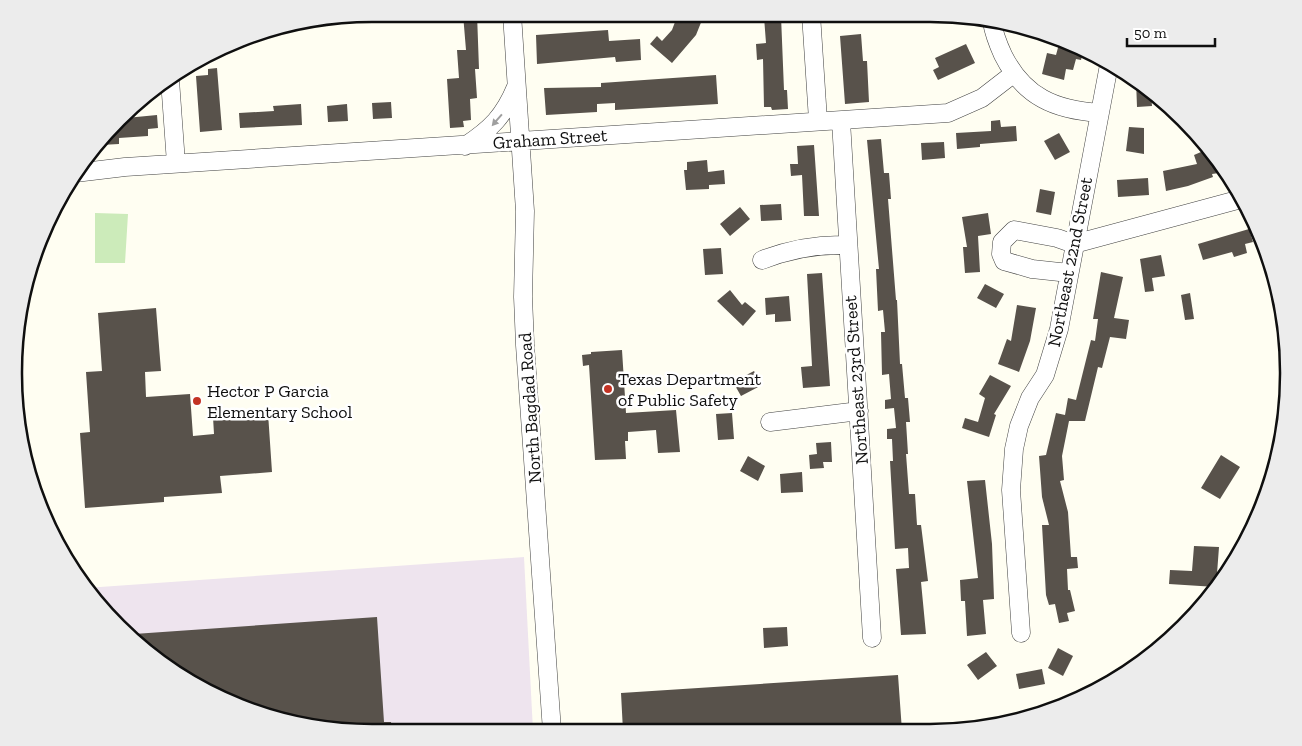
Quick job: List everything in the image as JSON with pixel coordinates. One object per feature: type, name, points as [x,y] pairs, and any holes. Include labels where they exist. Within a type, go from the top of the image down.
[{"type":"street","name":"North Bagdad Road","points":[[513,22],[525,211],[523,297],[525,345],[551,724]]},
{"type":"street","points":[[811,22],[818,120]]},
{"type":"street","points":[[993,28],[994,35],[1013,74],[1037,97],[1073,111],[1100,113]]},
{"type":"street","name":"Northeast 22nd Street","points":[[1021,633],[1010,471],[1019,426],[1030,398],[1045,375],[1059,329],[1108,71]]},
{"type":"street","name":"Graham Street","points":[[86,172],[176,164],[465,146],[818,120],[841,121],[948,113],[982,98],[1013,74]]},
{"type":"street","name":"North Bagdad Road","points":[[465,146],[493,125],[507,108],[517,85]]},
{"type":"street","points":[[171,87],[176,164]]},
{"type":"street","name":"Northeast 23rd Street","points":[[841,121],[872,638]]},
{"type":"street","points":[[1069,273],[1032,269],[1004,261],[1001,254],[1002,242],[1014,230],[1057,238],[1074,244],[1234,201]]},
{"type":"street","points":[[762,260],[792,250],[825,244],[848,244]]},
{"type":"street","points":[[770,422],[859,411]]},
{"type":"shaded area","points":[[524,557],[533,724],[350,723],[327,721],[282,712],[239,697],[198,677],[178,664],[142,637],[109,604],[96,587]]},
{"type":"green space","points":[[95,213],[128,214],[125,263],[95,263]]},
{"type":"building","points":[[464,22],[477,22],[479,69],[475,69],[477,98],[470,99],[471,120],[463,121],[464,127],[450,128],[447,79],[459,78],[457,50],[466,50]]},
{"type":"building","points":[[675,22],[701,22],[696,35],[672,63],[650,44],[657,36],[662,41],[672,30]]},
{"type":"building","points":[[764,22],[781,22],[784,90],[787,90],[788,109],[772,110],[771,107],[764,107],[763,59],[757,60],[756,44],[766,43]]},
{"type":"building","points":[[608,30],[609,41],[640,39],[641,60],[616,62],[615,57],[537,64],[536,35]]},
{"type":"building","points":[[861,34],[863,61],[867,61],[869,102],[845,104],[840,36]]},
{"type":"building","points":[[966,44],[975,63],[938,80],[933,70],[939,67],[935,58]]},
{"type":"building","points":[[1058,47],[1082,58],[1081,60],[1076,59],[1073,70],[1066,69],[1064,80],[1042,74],[1047,53],[1056,55]]},
{"type":"building","points":[[217,68],[222,130],[200,132],[196,76],[208,75],[208,69]]},
{"type":"building","points":[[716,75],[718,104],[615,110],[615,103],[597,104],[597,112],[546,115],[544,88],[601,87],[601,83]]},
{"type":"building","points":[[1136,91],[1152,103],[1152,106],[1137,107]]},
{"type":"building","points":[[391,102],[392,118],[373,119],[372,103]]},
{"type":"building","points":[[301,104],[302,125],[240,128],[239,113],[274,111],[273,106]]},
{"type":"building","points":[[347,104],[348,121],[328,122],[327,106]]},
{"type":"building","points":[[157,115],[158,128],[148,129],[148,136],[119,138],[119,144],[107,145],[125,125],[133,117]]},
{"type":"building","points":[[1000,120],[1001,127],[1016,126],[1017,141],[980,144],[980,147],[957,149],[956,133],[991,131],[991,121]]},
{"type":"building","points":[[1129,127],[1144,128],[1144,154],[1126,151]]},
{"type":"building","points":[[1059,133],[1070,152],[1055,160],[1044,141]]},
{"type":"building","points":[[881,139],[884,173],[889,173],[891,199],[888,199],[897,300],[900,364],[902,364],[905,398],[908,398],[910,422],[906,422],[909,494],[915,494],[917,525],[921,525],[928,581],[921,582],[926,634],[901,635],[896,569],[909,568],[908,548],[895,549],[890,461],[893,461],[892,439],[887,439],[887,429],[896,428],[894,408],[885,409],[885,400],[891,399],[889,374],[882,375],[881,332],[885,332],[883,310],[878,311],[876,269],[879,269],[867,140]]},
{"type":"building","points":[[944,142],[945,158],[922,160],[921,143]]},
{"type":"building","points":[[814,145],[819,216],[804,216],[802,175],[791,176],[790,164],[798,164],[797,146]]},
{"type":"building","points":[[1201,152],[1217,173],[1212,174],[1213,177],[1188,186],[1166,191],[1163,171],[1197,164],[1194,155]]},
{"type":"building","points":[[707,160],[708,172],[724,170],[725,184],[709,185],[709,189],[686,190],[684,170],[687,170],[687,162]]},
{"type":"building","points":[[1148,178],[1149,195],[1118,197],[1117,180]]},
{"type":"building","points":[[1040,189],[1055,192],[1051,215],[1036,212]]},
{"type":"building","points":[[781,204],[782,220],[761,221],[760,205]]},
{"type":"building","points":[[740,207],[750,219],[730,236],[720,224]]},
{"type":"building","points":[[988,213],[991,234],[978,236],[980,272],[965,273],[963,247],[967,247],[962,217]]},
{"type":"building","points":[[1248,229],[1253,242],[1245,244],[1247,253],[1234,257],[1232,252],[1203,260],[1198,244]]},
{"type":"building","points":[[721,248],[723,274],[705,275],[703,249]]},
{"type":"building","points":[[1161,255],[1165,276],[1152,278],[1154,291],[1145,292],[1140,259]]},
{"type":"building","points":[[1101,272],[1123,277],[1114,318],[1129,320],[1126,339],[1110,337],[1102,368],[1098,367],[1085,421],[1069,421],[1062,456],[1064,480],[1060,481],[1068,512],[1071,557],[1077,557],[1078,568],[1067,569],[1068,590],[1070,590],[1075,611],[1067,613],[1069,621],[1059,623],[1055,604],[1049,605],[1046,595],[1042,525],[1049,525],[1042,497],[1039,456],[1046,455],[1056,413],[1065,415],[1068,398],[1076,400],[1091,340],[1095,341],[1098,319],[1093,319]]},
{"type":"building","points":[[822,273],[830,386],[803,388],[801,367],[812,366],[807,274]]},
{"type":"building","points":[[985,284],[1004,294],[996,308],[977,298]]},
{"type":"building","points":[[730,290],[742,305],[745,302],[756,311],[743,326],[717,301]]},
{"type":"building","points":[[1190,293],[1194,319],[1185,320],[1181,295]]},
{"type":"building","points":[[789,296],[791,321],[775,322],[775,314],[766,315],[765,298]]},
{"type":"building","points":[[1017,305],[1036,308],[1030,341],[1019,372],[998,364],[1007,339],[1011,341]]},
{"type":"building","points":[[156,308],[161,371],[145,372],[146,397],[190,394],[193,436],[214,434],[213,417],[268,413],[272,472],[220,476],[222,493],[164,497],[164,502],[85,508],[80,433],[90,432],[86,372],[102,371],[98,313]]},
{"type":"building","name":"Texas Department of Public Safety","points":[[622,350],[626,413],[676,410],[680,452],[658,453],[656,430],[628,432],[628,441],[625,441],[626,459],[595,460],[589,365],[583,366],[582,355],[591,354],[591,352]]},
{"type":"building","points":[[754,371],[762,385],[741,396],[733,382]]},
{"type":"building","points":[[990,375],[1011,386],[994,414],[996,415],[989,437],[962,428],[965,418],[978,422],[985,398],[979,394]]},
{"type":"building","points":[[732,413],[734,439],[718,440],[716,414]]},
{"type":"building","points":[[831,442],[832,462],[823,462],[824,468],[810,469],[809,455],[817,454],[816,443]]},
{"type":"building","points":[[1221,455],[1240,467],[1220,499],[1201,488]]},
{"type":"building","points":[[748,456],[765,466],[758,481],[740,471]]},
{"type":"building","points":[[802,472],[803,492],[781,493],[780,474]]},
{"type":"building","points":[[985,480],[992,544],[994,599],[983,600],[986,634],[967,636],[965,601],[961,601],[960,580],[978,578],[967,481]]},
{"type":"building","points":[[1194,546],[1219,547],[1217,572],[1207,586],[1169,584],[1170,570],[1192,571]]},
{"type":"building","points":[[377,617],[384,722],[391,722],[391,724],[327,721],[282,712],[260,705],[198,677],[138,634]]},
{"type":"building","points":[[787,627],[788,646],[764,648],[763,628]]},
{"type":"building","points":[[1058,648],[1073,656],[1063,676],[1048,668]]},
{"type":"building","points":[[986,652],[997,666],[978,680],[967,665]]},
{"type":"building","points":[[1042,669],[1045,684],[1019,689],[1016,674]]},
{"type":"building","points":[[898,675],[902,724],[623,724],[621,693]]},
{"type":"place","name":"Texas Department of Public Safety","points":[[608,389]]},
{"type":"place","name":"Hector P Garcia Elementary School","points":[[197,401]]}]
